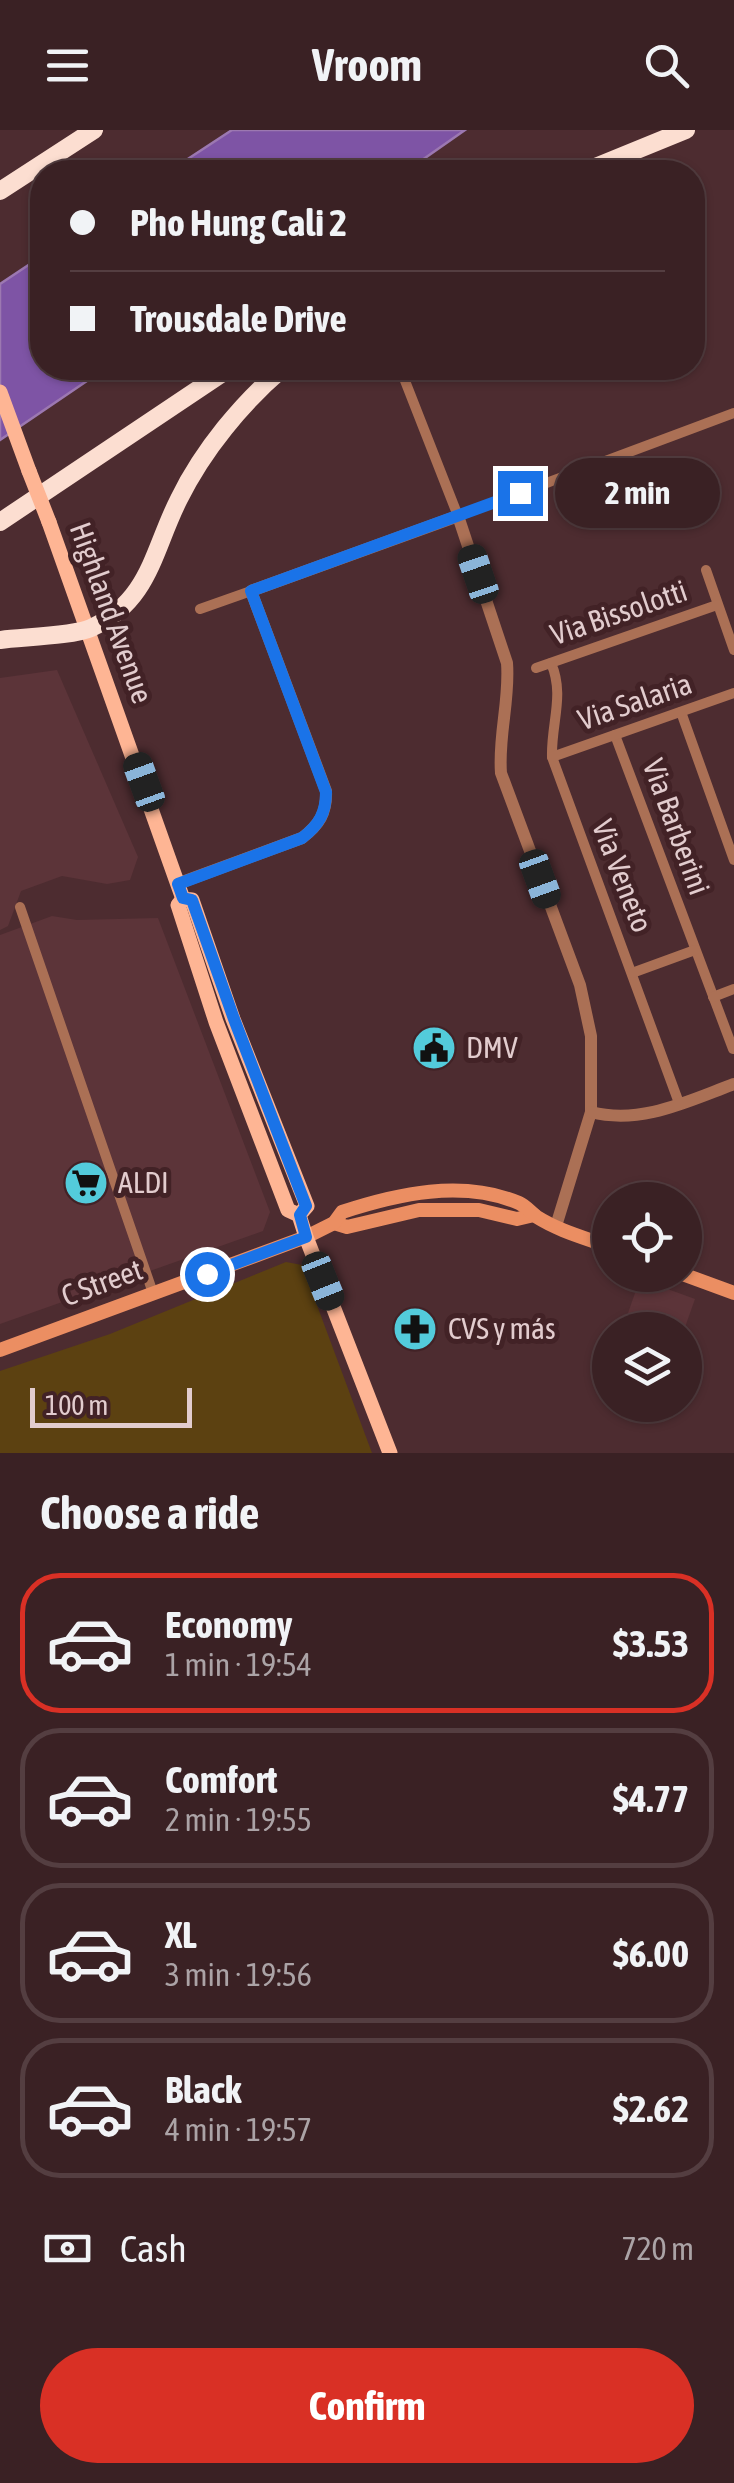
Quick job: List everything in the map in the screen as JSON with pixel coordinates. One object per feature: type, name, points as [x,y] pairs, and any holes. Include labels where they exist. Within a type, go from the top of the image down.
[{"type":"highway","points":[[48,160],[94,130]]},
{"type":"highway","points":[[613,160],[686,130]]},
{"type":"highway","points":[[0,191],[30,172]]},
{"type":"highway","points":[[0,522],[212,380]]},
{"type":"highway","points":[[0,640],[89,629],[131,601],[148,576],[179,498],[214,443],[269,380]]},
{"type":"main road","name":"Highland Avenue","points":[[0,392],[89,629],[180,891],[192,900],[292,1167],[306,1206],[300,1215],[306,1237]]},
{"type":"main road","name":"C Street","points":[[0,1350],[306,1237],[334,1223],[342,1212],[437,1190],[478,1193],[522,1204],[534,1216],[592,1239]]},
{"type":"main road","points":[[306,1237],[390,1453]]},
{"type":"main road","points":[[702,1280],[734,1292]]},
{"type":"street","points":[[405,380],[458,516],[507,663],[499,746],[501,773],[580,985],[591,1036],[591,1112],[556,1226]]},
{"type":"street","points":[[200,609],[734,413]]},
{"type":"street","points":[[706,570],[734,650]]},
{"type":"street","points":[[180,891],[302,838],[324,812],[326,792],[251,591]]},
{"type":"street","name":"Via Bissolotti","points":[[536,668],[718,605]]},
{"type":"street","name":"Via Veneto","points":[[551,663],[560,692],[551,734],[552,757],[679,1103]]},
{"type":"street","name":"Via Salaria","points":[[552,757],[734,693]]},
{"type":"street","points":[[681,712],[734,860]]},
{"type":"street","name":"Via Barberini","points":[[615,735],[734,1049]]},
{"type":"street","points":[[20,907],[154,1293]]},
{"type":"street","points":[[632,973],[694,950]]},
{"type":"street","points":[[713,997],[734,989]]},
{"type":"street","points":[[591,1112],[633,1116],[734,1084]]},
{"type":"shaded area","points":[[232,130],[465,130],[422,160],[186,160]]},
{"type":"shaded area","points":[[30,264],[30,380],[88,380],[0,440],[0,284]]},
{"type":"shaded area","points":[[57,670],[138,857],[130,880],[107,884],[62,876],[21,891],[8,926],[0,930],[0,678]]},
{"type":"shaded area","points":[[52,916],[77,920],[158,918],[270,1212],[263,1231],[0,1324],[0,935]]},
{"type":"shaded area","points":[[286,1262],[302,1265],[372,1453],[0,1453],[0,1371],[110,1334]]},
{"type":"shaded area","points":[[635,1292],[676,1292],[695,1299],[690,1312],[628,1312]]},
{"type":"place","name":"DMV","points":[[434,1048]]},
{"type":"place","name":"ALDI","points":[[86,1183]]},
{"type":"place","name":"CVS y más","points":[[415,1329]]},
{"type":"route","points":[[207,1274],[306,1237],[300,1215],[306,1206],[292,1167],[192,900],[183,898],[178,884],[302,838],[324,812],[326,792],[251,591],[520,493]]}]
